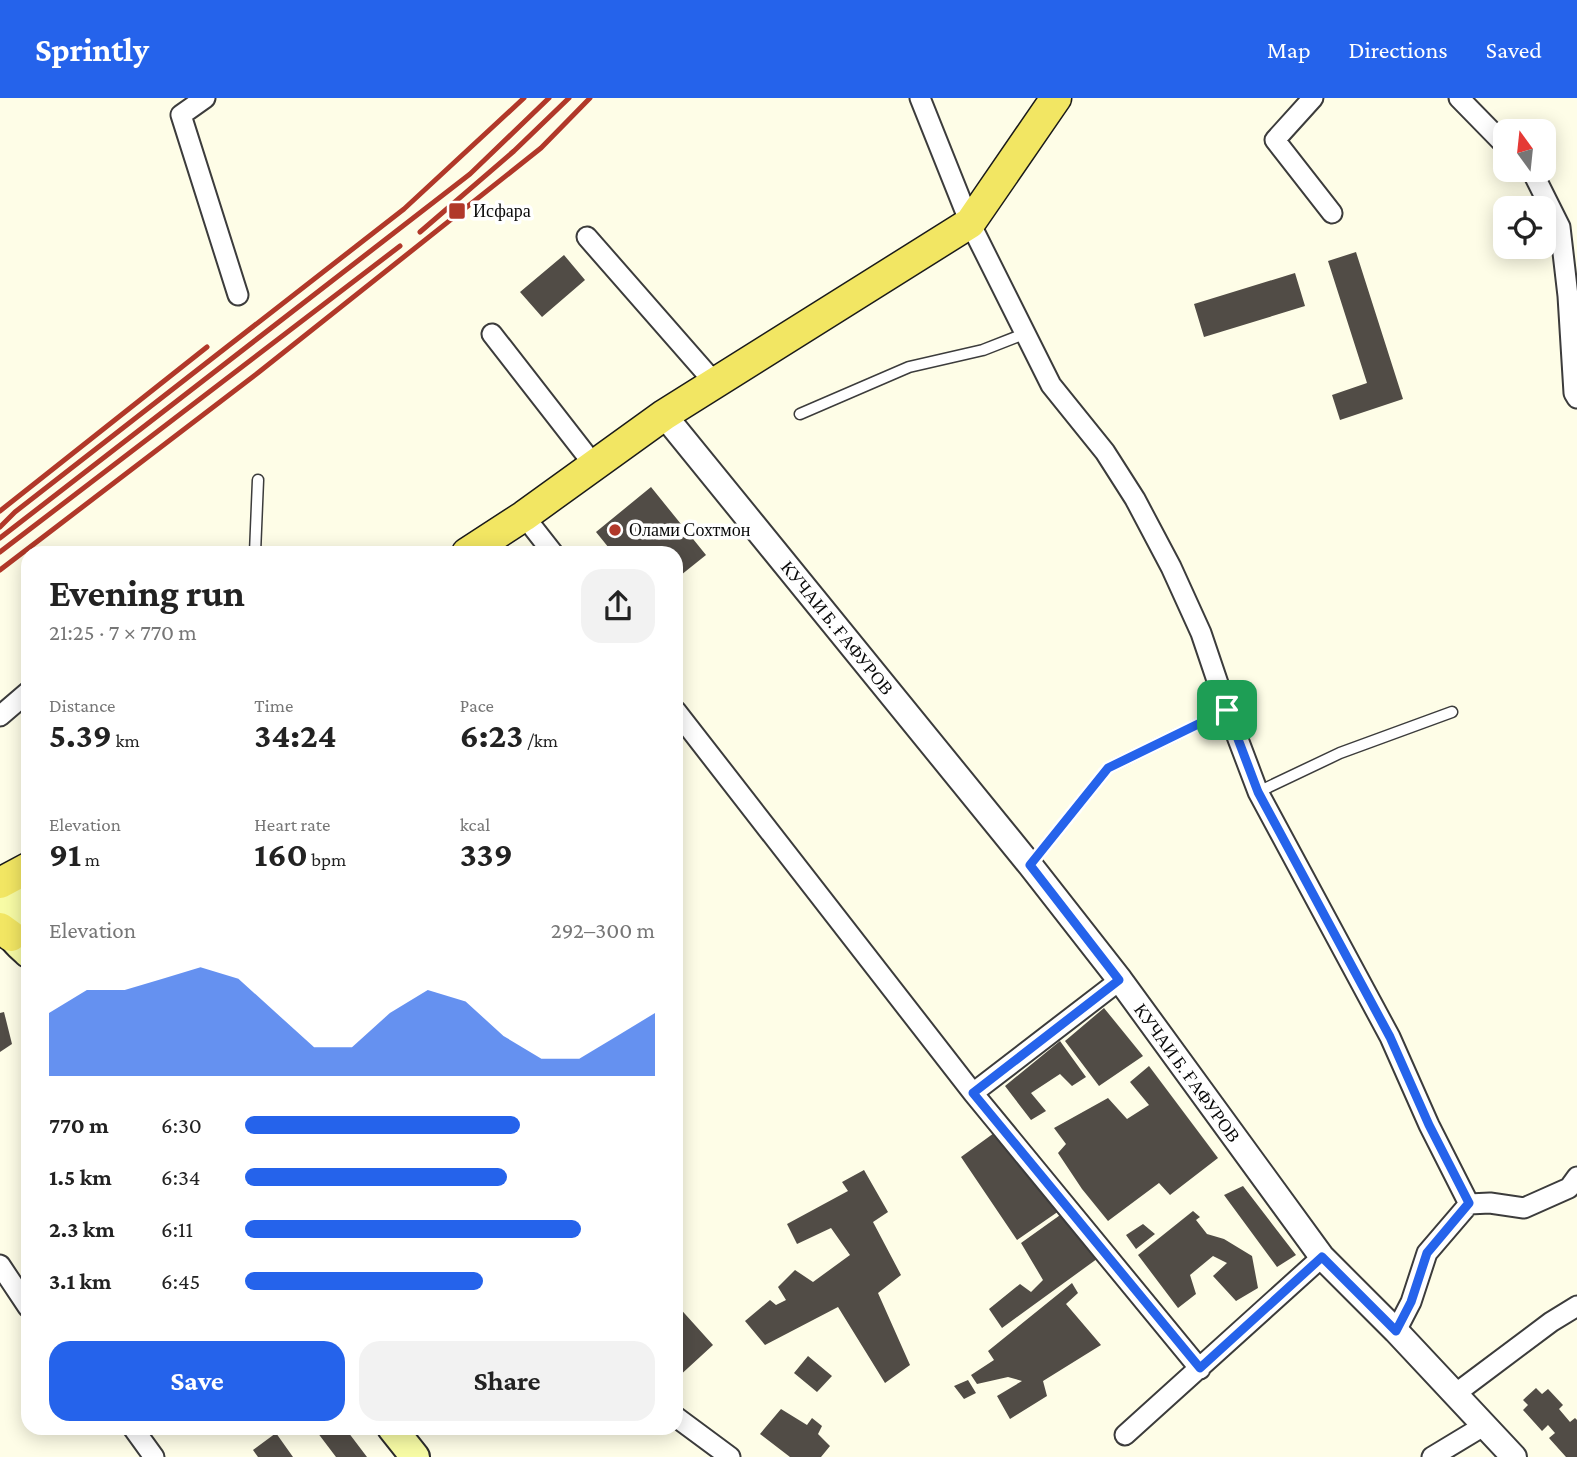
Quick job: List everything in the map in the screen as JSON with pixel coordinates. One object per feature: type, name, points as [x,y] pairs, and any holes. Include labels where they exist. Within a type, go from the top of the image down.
[{"type":"main road","points":[[478,546],[664,415],[970,223],[1056,98]]},
{"type":"main road","points":[[17,937],[8,915],[9,896],[19,876]]},
{"type":"main road","points":[[398,1435],[415,1457]]},
{"type":"street","points":[[205,98],[181,115],[238,295]]},
{"type":"street","points":[[920,98],[970,223],[1051,385],[1105,452],[1135,499],[1171,567],[1201,633],[1258,792],[1390,1037],[1429,1125],[1469,1203]]},
{"type":"street","points":[[1313,98],[1275,140],[1332,213]]},
{"type":"street","points":[[1459,98],[1493,133]]},
{"type":"street","points":[[1538,182],[1560,227],[1568,296],[1574,393],[1577,398]]},
{"type":"street","points":[[587,237],[715,382]]},
{"type":"street","points":[[492,334],[594,465]]},
{"type":"street","name":"КУЧАИ Б. ҒАФУРОВ","points":[[664,415],[1030,865],[1119,980],[1322,1257],[1396,1331],[1514,1457]]},
{"type":"street","points":[[524,516],[548,546]]},
{"type":"street","points":[[0,716],[21,698]]},
{"type":"street","points":[[683,720],[973,1093],[1200,1368]]},
{"type":"street","points":[[973,1093],[1119,980]]},
{"type":"street","points":[[1396,1331],[1411,1302],[1427,1253],[1469,1203],[1524,1208],[1569,1188],[1577,1177]]},
{"type":"street","points":[[1125,1436],[1322,1257]]},
{"type":"street","points":[[0,1265],[21,1296]]},
{"type":"street","points":[[1455,1394],[1551,1322],[1577,1306]]},
{"type":"street","points":[[683,1422],[730,1457]]},
{"type":"street","points":[[1432,1457],[1485,1425]]},
{"type":"street","points":[[138,1435],[154,1457]]},
{"type":"lane","points":[[800,414],[909,368],[983,350],[1024,334]]},
{"type":"lane","points":[[255,546],[258,480]]},
{"type":"lane","points":[[1030,865],[1108,768],[1227,710]]},
{"type":"lane","points":[[1258,792],[1340,753],[1452,712]]},
{"type":"building","points":[[1356,252],[1403,399],[1340,420],[1332,395],[1367,383],[1328,261]]},
{"type":"building","points":[[564,255],[585,280],[542,317],[520,292]]},
{"type":"building","points":[[1295,273],[1305,306],[1204,337],[1194,304]]},
{"type":"building","points":[[651,487],[706,555],[683,573],[683,546],[607,546],[596,532]]},
{"type":"building","points":[[1104,1008],[1143,1056],[1099,1086],[1065,1041]]},
{"type":"building","points":[[4,1012],[12,1044],[0,1052],[0,1013]]},
{"type":"building","points":[[1060,1041],[1086,1077],[1072,1086],[1060,1074],[1031,1093],[1046,1111],[1031,1120],[1005,1086]]},
{"type":"building","points":[[1149,1066],[1218,1158],[1170,1195],[1159,1183],[1108,1221],[1058,1153],[1066,1144],[1054,1128],[1108,1098],[1127,1119],[1149,1105],[1130,1082]]},
{"type":"building","points":[[1001,1128],[1059,1211],[1017,1240],[961,1157]]},
{"type":"building","points":[[864,1170],[888,1212],[873,1222],[901,1275],[878,1293],[910,1365],[885,1383],[838,1307],[765,1345],[745,1321],[770,1300],[776,1305],[786,1300],[778,1287],[795,1270],[813,1282],[850,1255],[831,1228],[797,1244],[787,1224],[848,1191],[842,1182]]},
{"type":"building","points":[[1243,1186],[1296,1255],[1277,1267],[1224,1195]]},
{"type":"building","points":[[1193,1211],[1200,1217],[1196,1220],[1207,1234],[1224,1239],[1252,1256],[1258,1288],[1236,1301],[1213,1276],[1227,1263],[1213,1256],[1190,1275],[1196,1294],[1178,1308],[1138,1255]]},
{"type":"building","points":[[1063,1213],[1101,1256],[1002,1328],[989,1309],[1020,1284],[1031,1292],[1043,1280],[1021,1243]]},
{"type":"building","points":[[1143,1224],[1155,1234],[1136,1249],[1126,1235]]},
{"type":"building","points":[[1072,1283],[1078,1293],[1066,1304],[1101,1345],[1043,1381],[1047,1396],[1010,1419],[997,1396],[1022,1381],[1008,1377],[977,1384],[971,1375],[994,1360],[988,1351]]},
{"type":"building","points":[[683,1312],[713,1345],[683,1373]]},
{"type":"building","points":[[808,1356],[832,1376],[817,1392],[794,1373]]},
{"type":"building","points":[[968,1380],[976,1393],[964,1399],[954,1386]]},
{"type":"building","points":[[1536,1388],[1542,1394],[1548,1389],[1563,1405],[1559,1409],[1570,1422],[1575,1418],[1577,1420],[1577,1457],[1566,1457],[1549,1438],[1555,1433],[1548,1425],[1542,1431],[1523,1410],[1528,1405],[1523,1400]]},
{"type":"building","points":[[781,1409],[807,1425],[812,1418],[822,1426],[818,1434],[830,1446],[821,1457],[790,1457],[760,1434]]},
{"type":"building","points":[[273,1435],[277,1435],[293,1457],[258,1457],[253,1450]]},
{"type":"building","points":[[319,1435],[350,1435],[367,1457],[336,1457]]},
{"type":"railway","points":[[0,527],[15,512],[404,209],[524,98]]},
{"type":"railway","points":[[0,538],[470,174],[549,98]]},
{"type":"railway","points":[[420,232],[514,151],[569,98]]},
{"type":"railway","points":[[31,546],[259,372],[541,148],[590,98]]},
{"type":"railway","points":[[0,552],[400,246]]},
{"type":"railway","points":[[0,511],[207,347]]},
{"type":"railway","points":[[0,570],[21,554]]},
{"type":"place","name":"Исфара","points":[[457,211]]},
{"type":"place","name":"Олами Сохтмон","points":[[615,530]]},
{"type":"route","points":[[1227,710],[1258,792],[1390,1037],[1429,1125],[1469,1203],[1427,1253],[1411,1302],[1396,1331],[1322,1257],[1200,1368],[973,1093],[1119,980],[1030,865],[1108,768],[1227,710]]}]
